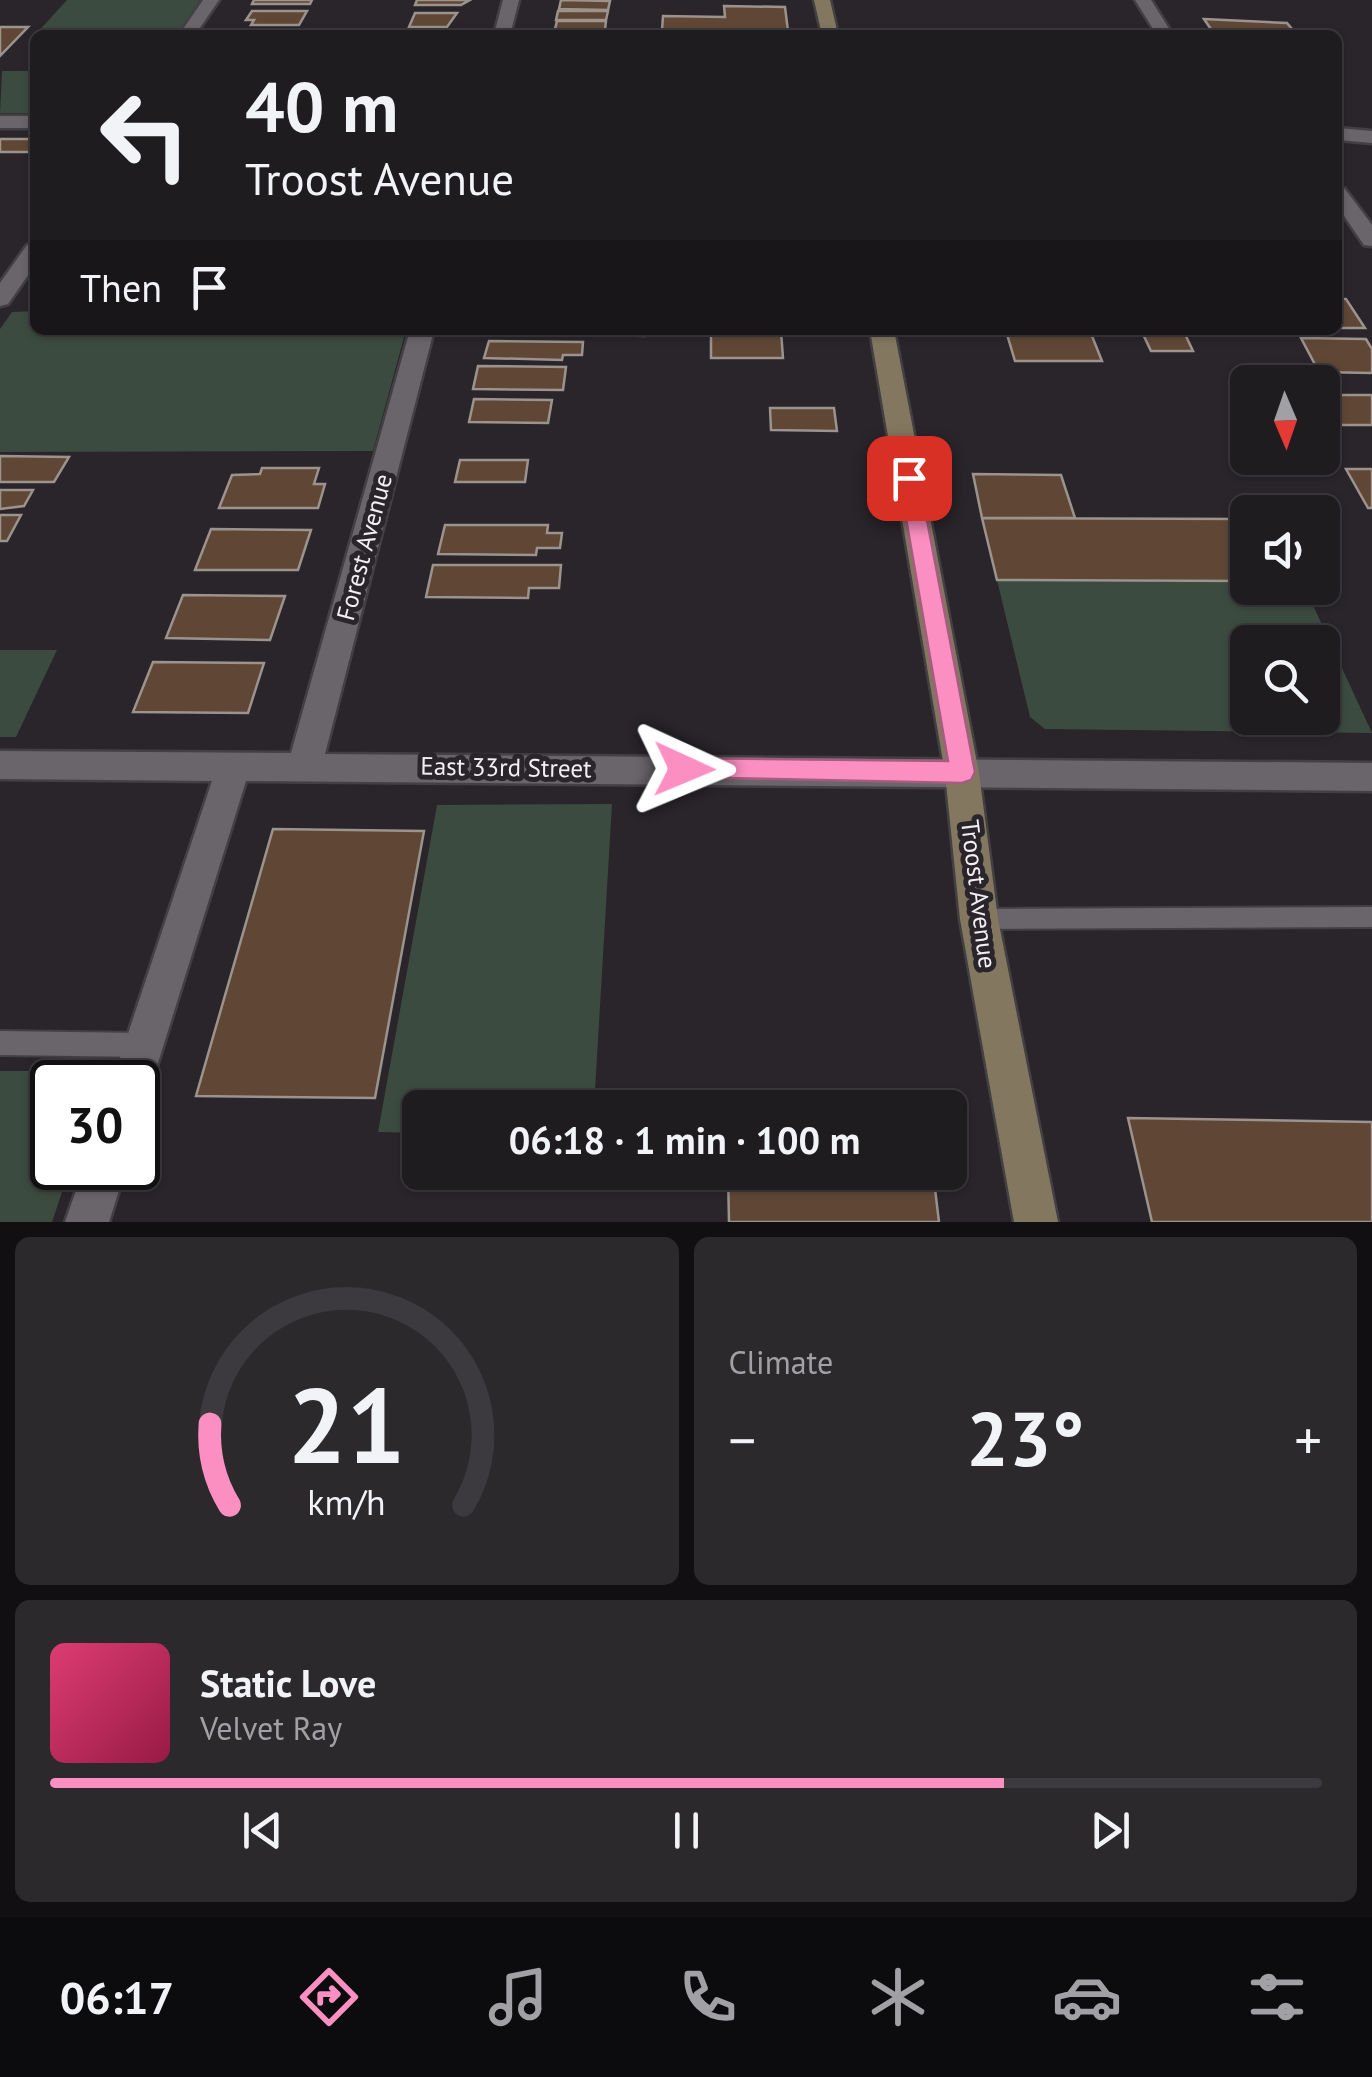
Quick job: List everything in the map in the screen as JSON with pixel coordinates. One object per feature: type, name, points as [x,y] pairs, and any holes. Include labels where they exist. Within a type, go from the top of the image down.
[{"type":"main road","points":[[822,0],[829,30]]},
{"type":"main road","name":"Troost Avenue","points":[[883,335],[962,772],[978,919],[1036,1222]]},
{"type":"street","points":[[191,30],[212,0]]},
{"type":"street","points":[[503,30],[511,0]]},
{"type":"street","points":[[1143,0],[1162,30]]},
{"type":"street","points":[[0,122],[30,122]]},
{"type":"street","points":[[1342,134],[1372,137]]},
{"type":"street","points":[[1342,199],[1372,240]]},
{"type":"street","points":[[0,299],[30,257]]},
{"type":"street","name":"Forest Avenue","points":[[305,765],[421,335]]},
{"type":"street","name":"East 33rd Street","points":[[0,765],[1372,777]]},
{"type":"street","points":[[139,1060],[234,765]]},
{"type":"street","points":[[87,1222],[97,1190]]},
{"type":"lane","points":[[978,919],[1372,917]]},
{"type":"lane","points":[[0,1042],[144,1044]]},
{"type":"green space","points":[[67,0],[203,0],[182,30],[40,30]]},
{"type":"green space","points":[[2,71],[30,71],[30,113],[0,113]]},
{"type":"green space","points":[[30,311],[30,335],[405,335],[373,451],[0,452],[0,329],[12,312]]},
{"type":"green space","points":[[997,580],[1230,581],[1230,605],[1313,605],[1322,625],[1230,625],[1230,731],[1045,729],[1030,717]]},
{"type":"green space","points":[[0,650],[57,650],[16,737],[0,737]]},
{"type":"green space","points":[[1340,664],[1372,733],[1340,733]]},
{"type":"green space","points":[[612,804],[595,1090],[402,1090],[402,1133],[378,1132],[437,805]]},
{"type":"green space","points":[[0,1071],[30,1071],[30,1190],[63,1190],[52,1222],[0,1222]]},
{"type":"building","points":[[254,0],[312,0],[310,4],[252,4]]},
{"type":"building","points":[[417,0],[470,0],[461,5],[415,5]]},
{"type":"building","points":[[561,0],[610,1],[608,10],[559,9]]},
{"type":"building","points":[[724,6],[785,7],[788,30],[662,30],[663,16],[725,17]]},
{"type":"building","points":[[252,11],[307,11],[299,25],[251,25],[254,20],[246,20]]},
{"type":"building","points":[[558,11],[608,11],[606,20],[556,20]]},
{"type":"building","points":[[415,13],[457,13],[447,27],[409,27]]},
{"type":"building","points":[[1204,19],[1287,23],[1293,30],[1212,30]]},
{"type":"building","points":[[557,21],[606,21],[605,30],[555,29]]},
{"type":"building","points":[[0,27],[28,27],[0,56]]},
{"type":"building","points":[[0,139],[30,139],[30,152],[0,152]]},
{"type":"building","points":[[1342,299],[1346,299],[1365,328],[1342,328]]},
{"type":"building","points":[[711,335],[781,335],[783,358],[711,358]]},
{"type":"building","points":[[1007,335],[1092,335],[1102,361],[1015,361]]},
{"type":"building","points":[[1143,335],[1185,335],[1193,351],[1151,351]]},
{"type":"building","points":[[1301,338],[1366,339],[1372,349],[1372,373],[1340,372],[1340,365],[1315,365]]},
{"type":"building","points":[[489,341],[583,342],[582,355],[563,355],[562,360],[484,358]]},
{"type":"building","points":[[478,366],[566,367],[563,390],[473,389]]},
{"type":"building","points":[[1340,395],[1372,395],[1372,425],[1340,425]]},
{"type":"building","points":[[474,399],[552,400],[548,423],[469,422]]},
{"type":"building","points":[[770,408],[834,408],[837,431],[771,430]]},
{"type":"building","points":[[0,456],[69,457],[54,482],[0,482]]},
{"type":"building","points":[[460,460],[528,460],[525,482],[455,482]]},
{"type":"building","points":[[262,468],[319,468],[314,484],[325,484],[318,508],[219,508],[232,475],[260,474]]},
{"type":"building","points":[[1346,469],[1372,469],[1372,508],[1368,508]]},
{"type":"building","points":[[973,474],[1061,475],[1075,518],[982,518]]},
{"type":"building","points":[[0,490],[33,490],[24,506],[0,509]]},
{"type":"building","points":[[0,515],[21,515],[7,541],[0,541]]},
{"type":"building","points":[[982,518],[1230,519],[1230,581],[997,580]]},
{"type":"building","points":[[445,525],[548,525],[547,533],[562,533],[560,548],[537,548],[536,555],[438,554]]},
{"type":"building","points":[[211,529],[311,530],[298,570],[195,570]]},
{"type":"building","points":[[433,565],[561,565],[559,588],[529,588],[528,598],[426,597]]},
{"type":"building","points":[[183,595],[285,596],[270,640],[166,638]]},
{"type":"building","points":[[153,662],[264,663],[248,713],[133,712]]},
{"type":"building","points":[[273,829],[424,831],[375,1098],[196,1096]]},
{"type":"building","points":[[1128,1118],[1372,1122],[1372,1222],[1152,1222]]},
{"type":"building","points":[[728,1190],[935,1190],[939,1222],[729,1222]]},
{"type":"route","points":[[684,769],[962,772],[909,478]]}]
